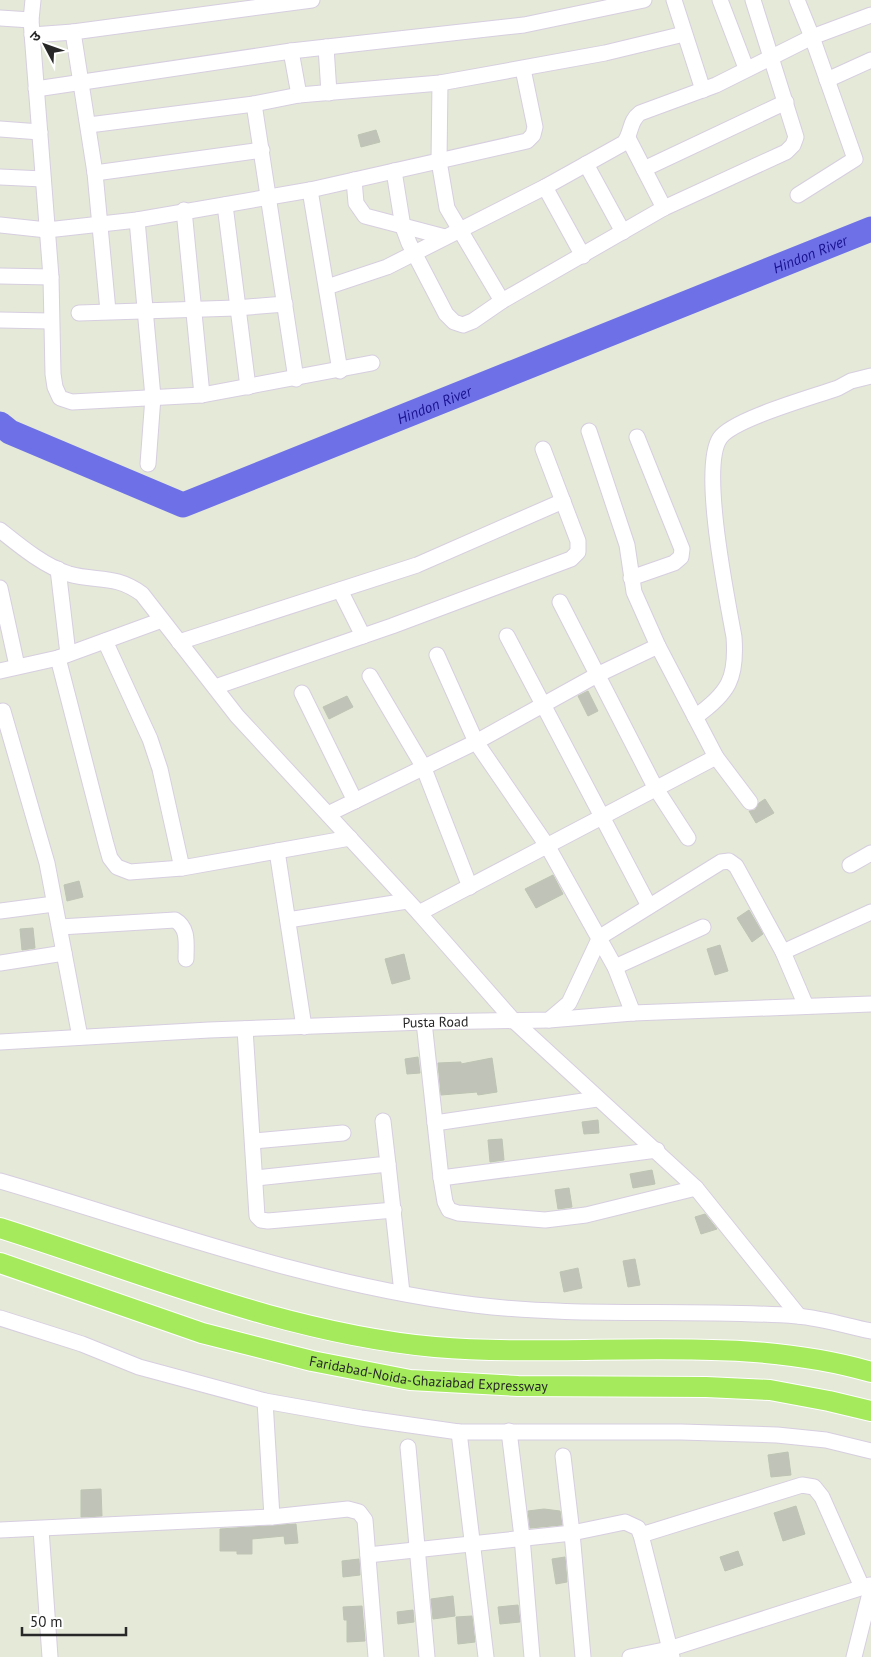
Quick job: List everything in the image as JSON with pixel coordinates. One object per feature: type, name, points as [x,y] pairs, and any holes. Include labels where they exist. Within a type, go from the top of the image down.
[{"type":"main road","name":"Faridabad-Noida-Ghaziabad Expressway","points":[[0,1228],[209,1298],[302,1325],[366,1337],[434,1347],[530,1351],[683,1350],[785,1354],[871,1372]]},
{"type":"main road","name":"Faridabad-Noida-Ghaziabad Expressway","points":[[0,1263],[202,1333],[312,1361],[410,1380],[518,1386],[706,1387],[770,1390],[871,1411]]},
{"type":"street","points":[[33,0],[31,20],[51,276],[50,321],[54,380],[60,398],[72,402],[202,395],[340,371],[372,363]]},
{"type":"street","points":[[32,36],[312,0]]},
{"type":"street","points":[[36,90],[291,51],[524,25],[644,0]]},
{"type":"street","points":[[674,0],[703,90]]},
{"type":"street","points":[[720,0],[746,68]]},
{"type":"street","points":[[394,171],[403,227],[446,314],[454,322],[463,325],[473,321],[502,300],[664,208],[786,152],[794,145],[796,137],[753,0]]},
{"type":"street","points":[[796,0],[812,37],[855,159],[798,195]]},
{"type":"street","points":[[327,287],[387,267],[545,188],[624,143],[628,138],[632,121],[640,113],[703,90],[771,55],[871,14]]},
{"type":"street","points":[[0,18],[31,20]]},
{"type":"street","points":[[73,32],[80,83],[89,125],[108,311]]},
{"type":"street","points":[[89,125],[254,104],[299,95],[440,83],[605,53],[684,34]]},
{"type":"street","points":[[326,47],[329,93]]},
{"type":"street","points":[[291,51],[299,95]]},
{"type":"street","points":[[827,80],[871,60]]},
{"type":"street","points":[[0,226],[47,230],[100,226],[184,210],[310,190],[526,141],[533,135],[535,127],[523,69]]},
{"type":"street","points":[[440,83],[439,161],[446,208],[502,300]]},
{"type":"street","points":[[644,169],[786,102]]},
{"type":"street","points":[[254,104],[270,197],[296,379]]},
{"type":"street","points":[[0,129],[40,132]]},
{"type":"street","points":[[628,138],[664,208]]},
{"type":"street","points":[[95,173],[262,150]]},
{"type":"street","points":[[586,164],[622,232]]},
{"type":"street","points":[[0,177],[43,179]]},
{"type":"street","points":[[354,180],[356,203],[365,216],[445,237]]},
{"type":"street","points":[[545,188],[582,256]]},
{"type":"street","points":[[310,190],[340,371]]},
{"type":"street","points":[[225,205],[236,308],[248,387]]},
{"type":"street","points":[[184,210],[196,310],[202,395]]},
{"type":"street","points":[[137,220],[153,397],[148,464]]},
{"type":"street","points":[[0,276],[51,276]]},
{"type":"street","points":[[79,313],[196,310],[285,304]]},
{"type":"street","points":[[0,320],[50,321]]},
{"type":"street","points":[[695,717],[714,703],[732,678],[736,662],[734,637],[711,485],[714,455],[720,438],[735,425],[838,388],[851,381],[871,376]]},
{"type":"street","points":[[589,431],[625,536],[634,592],[658,646],[716,757],[750,802]]},
{"type":"street","points":[[631,578],[674,563],[681,557],[682,549],[637,437]]},
{"type":"street","points":[[214,687],[363,636],[570,560],[578,552],[578,541],[543,449]]},
{"type":"street","points":[[179,642],[447,554],[563,501]]},
{"type":"street","points":[[1,533],[58,569],[70,574],[128,584],[142,594],[237,716],[419,913],[513,1020],[597,1099],[657,1150],[696,1188],[799,1316]]},
{"type":"street","points":[[58,569],[63,656],[110,858],[117,868],[130,872],[182,868],[350,838]]},
{"type":"street","points":[[0,588],[17,666]]},
{"type":"street","points":[[340,590],[363,636]]},
{"type":"street","points":[[560,602],[655,787],[688,838]]},
{"type":"street","points":[[0,671],[63,656],[162,620]]},
{"type":"street","points":[[507,636],[649,906]]},
{"type":"street","points":[[105,641],[150,739],[160,769],[182,868]]},
{"type":"street","points":[[328,814],[423,766],[476,742],[596,675],[658,646]]},
{"type":"street","points":[[438,655],[476,742],[548,847],[600,937],[615,967],[633,1013]]},
{"type":"street","points":[[370,676],[423,766],[470,887]]},
{"type":"street","points":[[302,693],[355,800]]},
{"type":"street","points":[[3,711],[47,863],[80,1037]]},
{"type":"street","points":[[419,913],[602,819],[655,787],[716,757]]},
{"type":"street","points":[[277,851],[304,1027]]},
{"type":"street","points":[[850,865],[871,853]]},
{"type":"street","points":[[549,1020],[569,1003],[600,937],[721,862],[729,861],[736,866],[783,952],[806,1006]]},
{"type":"street","points":[[288,920],[408,901]]},
{"type":"street","points":[[0,911],[54,904]]},
{"type":"street","points":[[783,952],[871,912]]},
{"type":"street","points":[[60,927],[175,920],[182,924],[185,931],[186,959]]},
{"type":"street","points":[[615,967],[703,927]]},
{"type":"street","points":[[0,963],[64,953]]},
{"type":"street","name":"Pusta Road","points":[[0,1042],[245,1029],[424,1022],[549,1020],[633,1013],[871,1004]]},
{"type":"street","points":[[424,1022],[441,1178],[445,1202],[449,1210],[458,1213],[545,1220],[586,1215],[696,1188]]},
{"type":"street","points":[[245,1029],[256,1178],[255,1208],[261,1220],[394,1210]]},
{"type":"street","points":[[435,1123],[597,1099]]},
{"type":"street","points":[[383,1121],[402,1293]]},
{"type":"street","points":[[253,1141],[343,1133]]},
{"type":"street","points":[[441,1178],[657,1150]]},
{"type":"street","points":[[256,1178],[388,1164]]},
{"type":"street","points":[[0,1181],[160,1231],[295,1269],[402,1293],[478,1306],[799,1316],[871,1331]]},
{"type":"street","points":[[0,1318],[82,1344],[139,1366],[265,1401],[361,1418],[459,1432],[777,1435],[826,1440],[871,1451]]},
{"type":"street","points":[[265,1401],[272,1517]]},
{"type":"street","points":[[509,1431],[522,1537],[532,1657]]},
{"type":"street","points":[[459,1432],[486,1657]]},
{"type":"street","points":[[408,1447],[427,1657]]},
{"type":"street","points":[[563,1456],[583,1657]]},
{"type":"street","points":[[641,1536],[802,1485],[814,1487],[822,1498],[868,1587],[854,1657]]},
{"type":"street","points":[[0,1530],[272,1517],[348,1509],[359,1512],[365,1520],[376,1657]]},
{"type":"street","points":[[368,1555],[572,1533],[624,1522],[638,1528],[641,1536],[670,1653]]},
{"type":"street","points":[[41,1528],[50,1657]]},
{"type":"street","points":[[630,1657],[670,1653],[868,1587]]},
{"type":"building","points":[[376,130],[380,142],[361,147],[358,135]]},
{"type":"building","points":[[588,691],[598,711],[588,716],[578,696]]},
{"type":"building","points":[[347,696],[353,707],[329,719],[323,707]]},
{"type":"building","points":[[765,799],[774,813],[756,823],[749,811],[755,810],[759,803]]},
{"type":"building","points":[[553,875],[563,894],[536,908],[525,889]]},
{"type":"building","points":[[79,881],[83,897],[67,901],[64,885]]},
{"type":"building","points":[[749,910],[763,934],[752,942],[737,918]]},
{"type":"building","points":[[33,928],[35,948],[22,950],[20,929]]},
{"type":"building","points":[[720,945],[728,971],[715,975],[707,949]]},
{"type":"building","points":[[404,954],[410,979],[392,984],[385,959]]},
{"type":"building","points":[[418,1057],[420,1073],[407,1074],[405,1059]]},
{"type":"building","points":[[492,1058],[497,1092],[478,1095],[477,1092],[441,1095],[438,1063],[461,1062],[461,1064]]},
{"type":"building","points":[[598,1120],[599,1133],[584,1134],[582,1122]]},
{"type":"building","points":[[502,1139],[504,1160],[490,1162],[488,1140]]},
{"type":"building","points":[[652,1170],[655,1184],[633,1188],[630,1174]]},
{"type":"building","points":[[569,1188],[572,1207],[558,1209],[555,1190]]},
{"type":"building","points":[[705,1214],[717,1229],[701,1234],[695,1217]]},
{"type":"building","points":[[635,1259],[640,1285],[628,1287],[623,1261]]},
{"type":"building","points":[[578,1268],[582,1288],[564,1292],[560,1272]]},
{"type":"building","points":[[788,1452],[791,1475],[771,1477],[768,1455]]},
{"type":"building","points":[[101,1489],[102,1516],[81,1517],[81,1490]]},
{"type":"building","points":[[796,1506],[805,1534],[783,1541],[774,1513]]},
{"type":"building","points":[[544,1509],[560,1511],[562,1525],[530,1528],[528,1511]]},
{"type":"building","points":[[296,1524],[298,1543],[285,1544],[284,1536],[252,1539],[252,1554],[237,1554],[237,1551],[220,1551],[220,1529]]},
{"type":"building","points":[[738,1551],[743,1565],[725,1571],[720,1557]]},
{"type":"building","points":[[565,1557],[567,1582],[556,1584],[552,1559]]},
{"type":"building","points":[[359,1559],[360,1575],[343,1577],[342,1561]]},
{"type":"building","points":[[453,1596],[455,1616],[433,1619],[431,1599]]},
{"type":"building","points":[[518,1605],[520,1622],[500,1624],[498,1607]]},
{"type":"building","points":[[362,1606],[365,1641],[347,1642],[347,1620],[344,1620],[343,1607]]},
{"type":"building","points":[[413,1610],[414,1622],[398,1624],[397,1612]]},
{"type":"building","points":[[472,1616],[475,1642],[458,1644],[456,1617]]},
{"type":"waterway","name":"Hindon River","points":[[0,424],[10,432],[183,505],[871,229]]}]
